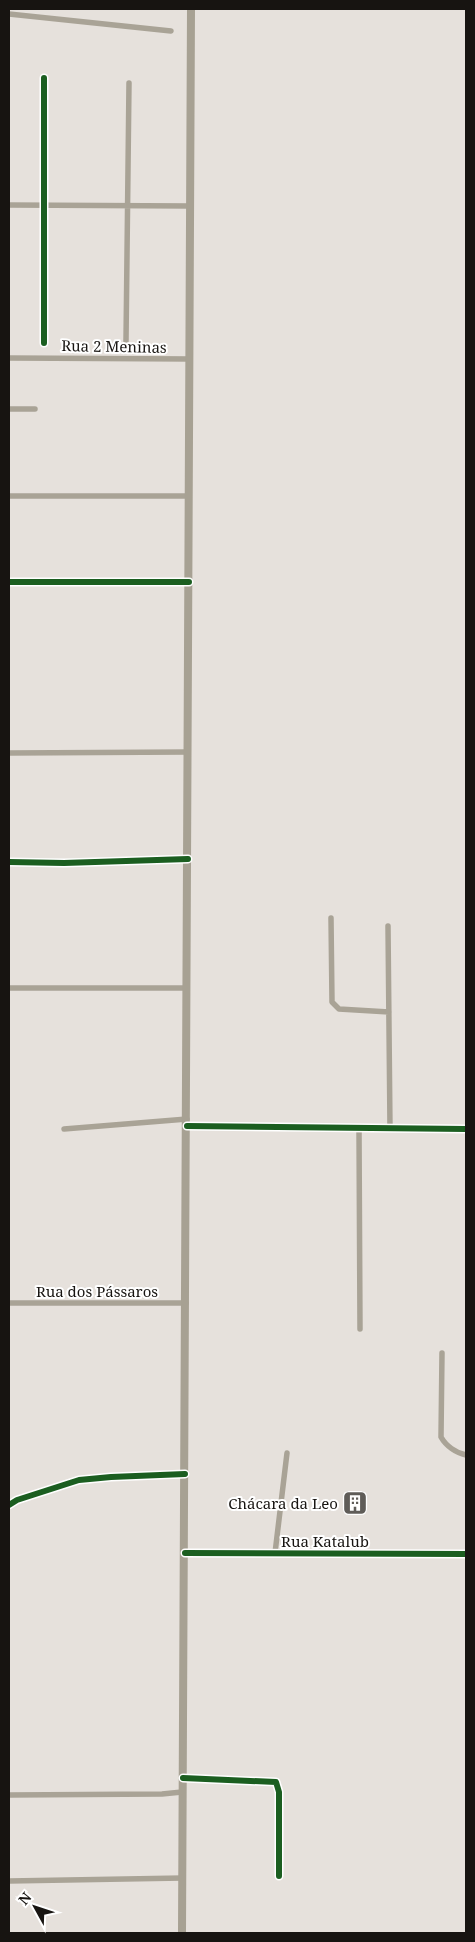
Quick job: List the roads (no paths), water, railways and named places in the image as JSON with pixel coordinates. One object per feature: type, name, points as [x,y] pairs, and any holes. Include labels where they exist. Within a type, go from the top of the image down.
[{"type":"main road","points":[[182,1933],[191,9]]},
{"type":"street","points":[[9,14],[171,31]]},
{"type":"street","points":[[44,78],[44,343]]},
{"type":"street","points":[[126,342],[129,82]]},
{"type":"street","points":[[9,205],[190,206]]},
{"type":"street","name":"Rua 2 Meninas","points":[[9,358],[190,359]]},
{"type":"street","points":[[9,409],[35,409]]},
{"type":"street","points":[[9,496],[189,496]]},
{"type":"street","points":[[9,582],[189,582]]},
{"type":"street","points":[[9,753],[188,752]]},
{"type":"street","points":[[9,862],[188,859]]},
{"type":"street","points":[[331,918],[332,1002],[339,1009],[389,1012]]},
{"type":"street","points":[[388,926],[390,1128]]},
{"type":"street","points":[[9,988],[187,988]]},
{"type":"street","points":[[64,1129],[187,1122],[359,1129],[466,1129]]},
{"type":"street","points":[[359,1129],[360,1329]]},
{"type":"street","name":"Rua dos Pássaros","points":[[9,1303],[186,1303]]},
{"type":"street","points":[[442,1353],[441,1437],[445,1443],[459,1454],[466,1455]]},
{"type":"street","points":[[275,1553],[287,1453]]},
{"type":"street","points":[[9,1505],[17,1500],[79,1480],[185,1474]]},
{"type":"street","name":"Rua Katalub","points":[[184,1553],[466,1554]]},
{"type":"street","points":[[183,1778],[272,1781],[278,1784],[279,1876]]},
{"type":"street","points":[[9,1794],[162,1794],[182,1792]]},
{"type":"street","points":[[9,1881],[183,1878]]},
{"type":"place","name":"Chácara da Leo","points":[[355,1503]]}]
